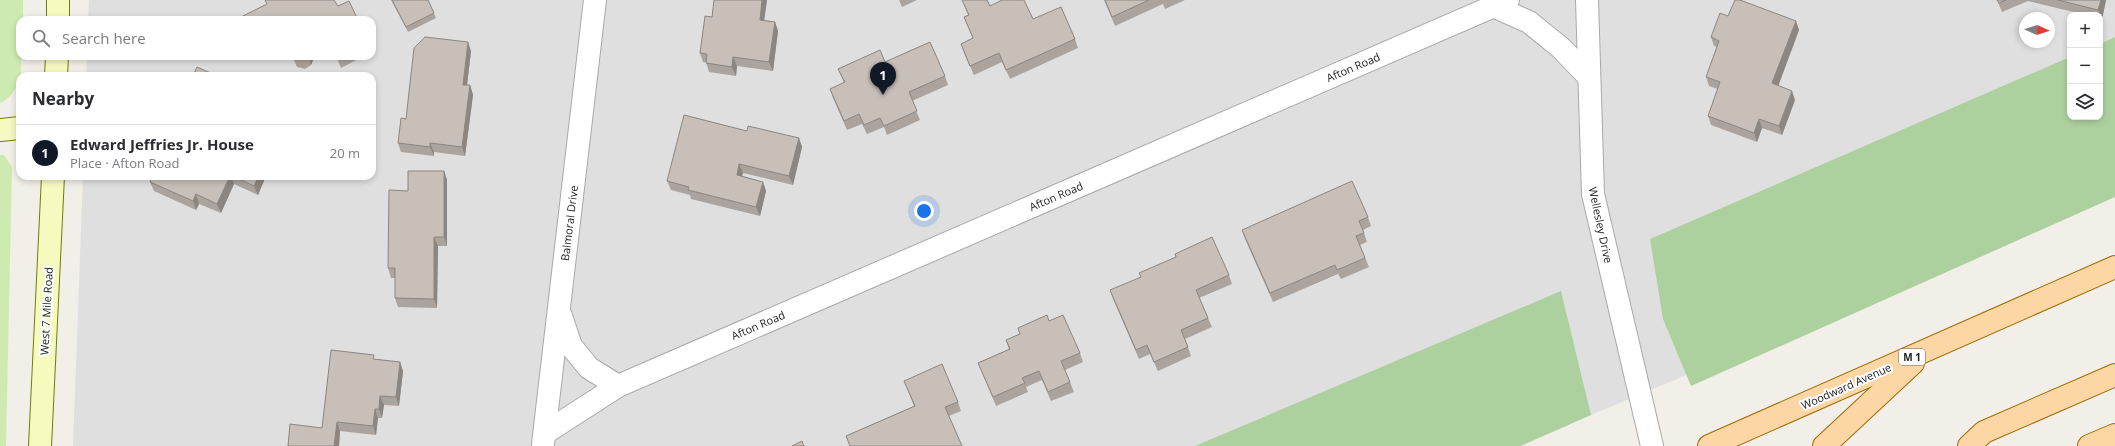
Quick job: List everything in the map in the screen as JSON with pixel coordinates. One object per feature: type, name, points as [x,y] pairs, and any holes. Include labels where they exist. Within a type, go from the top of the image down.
[{"type":"main road","points":[[56,72],[57,60]]},
{"type":"main road","points":[[0,130],[16,128]]},
{"type":"main road","name":"West 7 Mile Road","points":[[40,446],[53,180]]},
{"type":"main road","name":"Woodward Avenue","points":[[1709,446],[2115,267]]},
{"type":"main road","points":[[1824,446],[1926,351]]},
{"type":"main road","points":[[1968,446],[1984,432],[2115,375]]},
{"type":"main road","points":[[2089,446],[2115,435]]},
{"type":"street","name":"Balmoral Drive","points":[[544,440],[595,0]]},
{"type":"street","name":"Wellesley Drive","points":[[1587,0],[1593,194],[1652,446]]},
{"type":"street","name":"Afton Road","points":[[544,440],[618,386],[1500,3],[1529,22],[1561,48],[1589,77]]},
{"type":"street","points":[[559,311],[571,346],[590,368],[618,386]]},
{"type":"shaded area","points":[[89,0],[2115,0],[2115,195],[1591,415],[1522,446],[73,446],[83,180],[376,180],[376,72],[86,72],[87,60],[376,60],[376,16],[88,16]]},
{"type":"green space","points":[[0,0],[23,0],[23,16],[16,16],[16,60],[21,60],[20,72],[16,72],[16,88],[12,94],[0,103]]},
{"type":"green space","points":[[2115,37],[2115,197],[1691,386],[1663,319],[1650,239],[2067,58],[2067,120],[2103,120],[2103,43]]},
{"type":"green space","points":[[0,155],[4,155],[12,167],[6,446],[0,446]]},
{"type":"green space","points":[[1561,291],[1591,415],[1520,446],[1195,446]]},
{"type":"building","points":[[265,0],[334,0],[338,6],[349,1],[356,16],[243,16],[267,4]]},
{"type":"building","points":[[392,0],[428,0],[434,13],[406,27]]},
{"type":"building","points":[[714,0],[762,0],[760,20],[775,22],[769,62],[733,57],[732,67],[706,63],[707,54],[700,53],[705,16],[712,17]]},
{"type":"building","points":[[962,0],[987,0],[990,6],[1002,0],[1024,0],[1033,19],[1061,7],[1075,39],[1006,70],[999,53],[970,66],[961,44],[973,38],[964,17],[969,15]]},
{"type":"building","points":[[1105,0],[1149,0],[1112,17]]},
{"type":"building","points":[[1735,0],[1740,0],[1796,21],[1772,83],[1792,91],[1779,126],[1759,119],[1754,133],[1708,116],[1720,82],[1706,77],[1719,41],[1711,37],[1720,13],[1728,16]]},
{"type":"building","points":[[1997,0],[2006,0],[1999,3]]},
{"type":"building","points":[[2058,0],[2101,0],[2098,10]]},
{"type":"building","points":[[425,37],[468,42],[463,85],[470,85],[462,147],[430,143],[430,147],[398,143],[401,118],[406,119],[414,48]]},
{"type":"building","points":[[930,42],[945,76],[909,92],[917,111],[884,126],[880,118],[864,125],[859,114],[844,121],[830,89],[845,82],[838,69],[880,50],[885,62]]},
{"type":"building","points":[[197,67],[208,72],[195,72]]},
{"type":"building","points":[[684,115],[747,131],[748,126],[799,138],[789,176],[739,164],[737,175],[763,182],[756,207],[688,190],[689,187],[667,181]]},
{"type":"building","points":[[408,171],[444,171],[444,237],[434,237],[434,299],[395,298],[395,268],[388,268],[389,190],[408,191]]},
{"type":"building","points":[[151,180],[228,180],[217,204],[196,194],[193,201],[150,182]]},
{"type":"building","points":[[241,180],[257,180],[254,186]]},
{"type":"building","points":[[1352,181],[1368,217],[1359,221],[1364,233],[1356,236],[1365,258],[1337,270],[1335,265],[1270,293],[1242,230]]},
{"type":"building","points":[[1212,237],[1229,275],[1196,290],[1208,318],[1181,330],[1188,347],[1154,362],[1147,345],[1136,350],[1110,290],[1141,277],[1139,273],[1176,257],[1175,254]]},
{"type":"building","points":[[1047,315],[1049,321],[1063,315],[1080,353],[1061,361],[1070,382],[1048,392],[1039,371],[1022,378],[1025,383],[993,397],[978,363],[1010,349],[1006,340],[1020,334],[1018,328]]},
{"type":"building","points":[[331,350],[374,355],[373,359],[400,362],[396,397],[380,396],[379,409],[375,409],[373,426],[337,422],[334,446],[288,446],[290,424],[322,428]]},
{"type":"building","points":[[942,364],[958,402],[945,407],[962,446],[850,446],[846,436],[915,406],[904,381]]},
{"type":"building","points":[[802,441],[804,446],[792,446]]},
{"type":"place","name":"Edward Jeffries Jr. House","points":[[883,95]]}]
